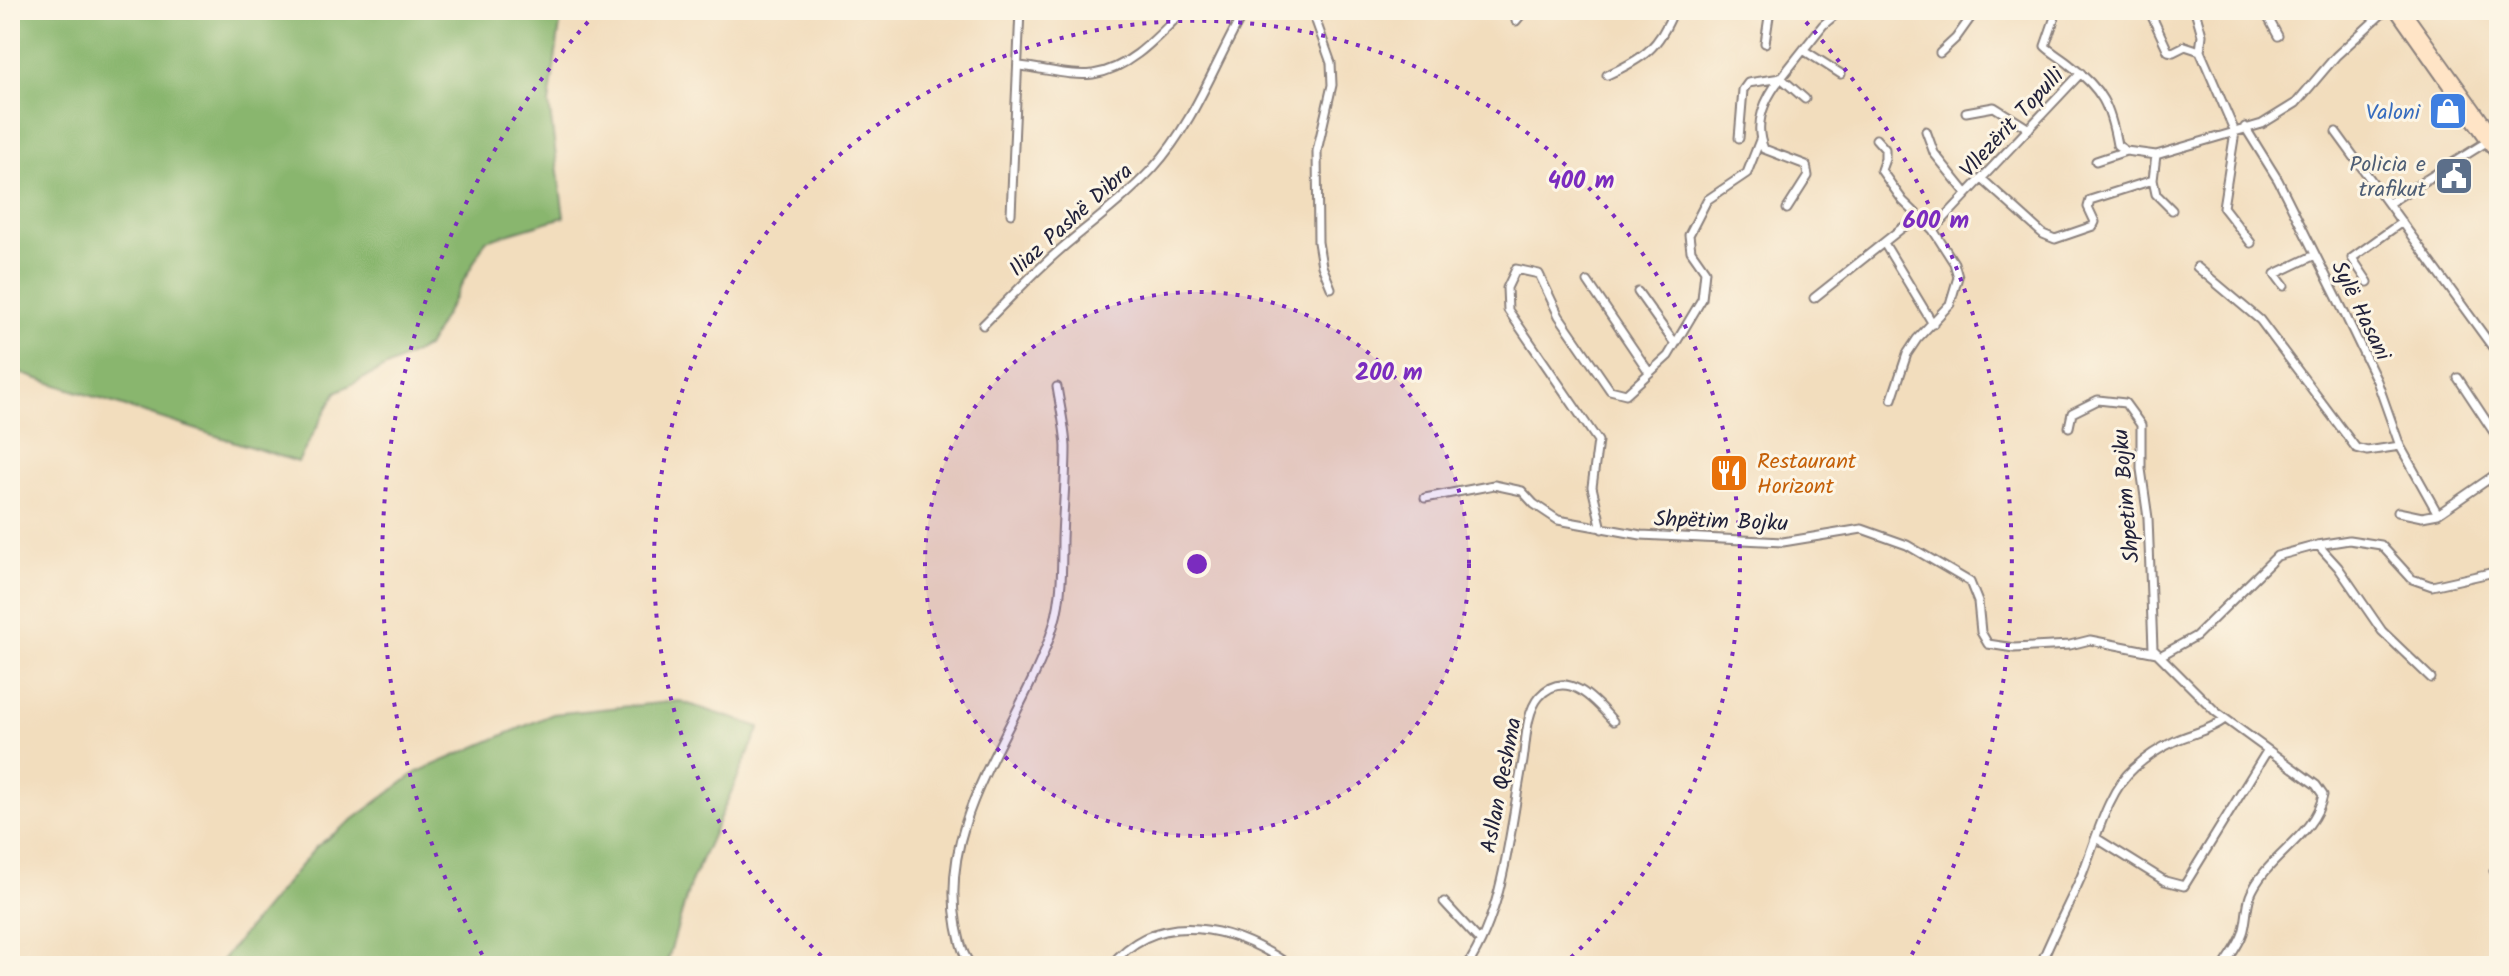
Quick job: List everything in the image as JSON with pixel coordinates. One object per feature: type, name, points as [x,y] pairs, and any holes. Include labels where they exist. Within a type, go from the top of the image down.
[{"type":"main road","points":[[2395,10],[2495,139]]},
{"type":"main road","points":[[2404,10],[2495,139],[2499,158]]},
{"type":"street","points":[[1011,214],[1020,10]]},
{"type":"street","points":[[1019,66],[1091,74],[1114,69],[1151,42],[1184,10]]},
{"type":"street","name":"Iliaz Pashë Dibra","points":[[983,325],[1060,249],[1120,202],[1154,167],[1205,90],[1245,10]]},
{"type":"street","points":[[1312,10],[1331,63],[1332,85],[1317,151],[1318,242],[1322,266],[1331,288]]},
{"type":"street","points":[[1516,21],[1525,10]]},
{"type":"street","points":[[1607,75],[1638,61],[1665,33],[1674,10]]},
{"type":"street","points":[[1765,43],[1770,10]]},
{"type":"street","points":[[1602,529],[1592,487],[1598,441],[1508,310],[1507,288],[1516,269],[1539,274],[1559,316],[1610,390],[1626,394],[1668,356],[1702,299],[1705,271],[1691,251],[1689,235],[1707,200],[1747,173],[1760,140],[1766,97],[1823,25],[1841,10]]},
{"type":"street","points":[[1940,53],[1956,38],[1976,10]]},
{"type":"street","points":[[2149,10],[2168,51],[2185,46],[2200,51]]},
{"type":"street","points":[[2195,10],[2202,35],[2200,51],[2235,132],[2223,207],[2251,243]]},
{"type":"street","points":[[2264,10],[2278,36]]},
{"type":"street","points":[[2096,161],[2126,151],[2156,155],[2262,124],[2296,103],[2336,56],[2386,10]]},
{"type":"street","points":[[2056,14],[2045,46],[2081,73],[2102,94],[2117,145],[2126,151]]},
{"type":"street","points":[[1805,51],[1841,74]]},
{"type":"street","name":"Vllezërit Topulli","points":[[1933,230],[2081,73]]},
{"type":"street","points":[[1739,138],[1748,83],[1781,78],[1805,99]]},
{"type":"street","points":[[1966,112],[1994,107],[2029,129]]},
{"type":"street","name":"Sylë Hasani","points":[[2245,127],[2278,180],[2377,381],[2400,446],[2438,514]]},
{"type":"street","points":[[1926,131],[1934,153],[1967,194]]},
{"type":"street","points":[[2336,132],[2499,356]]},
{"type":"street","points":[[1876,139],[1885,149],[1881,170],[1893,188],[1933,230],[1954,263],[1958,277],[1954,297],[1907,354],[1892,399]]},
{"type":"street","points":[[2389,203],[2495,139]]},
{"type":"street","points":[[1760,140],[1764,149],[1806,165],[1809,171],[1787,209]]},
{"type":"street","points":[[2156,155],[2153,180],[2156,194],[2172,210]]},
{"type":"street","points":[[1982,179],[2043,234],[2055,239],[2093,226],[2095,222],[2088,207],[2090,200],[2153,180]]},
{"type":"street","points":[[1814,298],[1920,217]]},
{"type":"street","points":[[2368,282],[2352,258],[2402,222]]},
{"type":"street","points":[[1884,243],[1933,324]]},
{"type":"street","points":[[2284,286],[2275,274],[2315,255]]},
{"type":"street","points":[[2197,267],[2260,320],[2356,448],[2367,451],[2400,446]]},
{"type":"street","points":[[1588,282],[1649,372]]},
{"type":"street","points":[[1638,292],[1675,344]]},
{"type":"street","points":[[2458,378],[2499,440]]},
{"type":"street","points":[[972,966],[961,947],[955,915],[953,874],[976,797],[1041,661],[1055,621],[1062,548],[1066,444],[1057,387]]},
{"type":"street","name":"Shpetim Bojku","points":[[2069,427],[2072,413],[2098,400],[2125,403],[2141,425],[2141,469],[2148,518],[2151,637],[2153,649],[2159,655]]},
{"type":"street","points":[[2398,512],[2422,517],[2438,514],[2499,472]]},
{"type":"street","name":"Shpëtim Bojku","points":[[1425,498],[1494,485],[1522,491],[1534,504],[1558,520],[1641,535],[1783,542],[1862,529],[1907,545],[1970,582],[1978,602],[1981,632],[1988,644],[2014,648],[2070,645],[2090,640],[2159,655]]},
{"type":"street","points":[[2224,966],[2242,935],[2250,896],[2283,850],[2312,821],[2323,795],[2316,785],[2225,719],[2159,655],[2196,636],[2277,556],[2318,545],[2349,540],[2381,545],[2388,549],[2412,579],[2432,586],[2499,571]]},
{"type":"street","points":[[2318,545],[2338,567],[2382,631],[2431,678]]},
{"type":"street","name":"Asllan Qeshma","points":[[1467,966],[1491,917],[1533,707],[1549,689],[1568,684],[1586,692],[1613,721]]},
{"type":"street","points":[[2040,966],[2120,783],[2131,770],[2160,749],[2214,728],[2225,719]]},
{"type":"street","points":[[2096,838],[2165,881],[2184,886],[2267,751]]},
{"type":"street","points":[[1444,902],[1480,941]]},
{"type":"street","points":[[1110,966],[1120,953],[1141,938],[1177,928],[1213,931],[1268,950],[1291,966]]},
{"type":"green space","points":[[10,10],[562,10],[549,104],[564,217],[486,240],[427,347],[336,392],[298,462],[10,370]]},
{"type":"green space","points":[[679,701],[760,727],[690,885],[666,966],[217,966],[316,847],[417,772],[553,714]]},
{"type":"place","name":"Valoni","points":[[2448,111]]},
{"type":"place","name":"Policia e trafikut","points":[[2454,176]]},
{"type":"place","name":"Restaurant Horizont","points":[[1729,473]]}]
